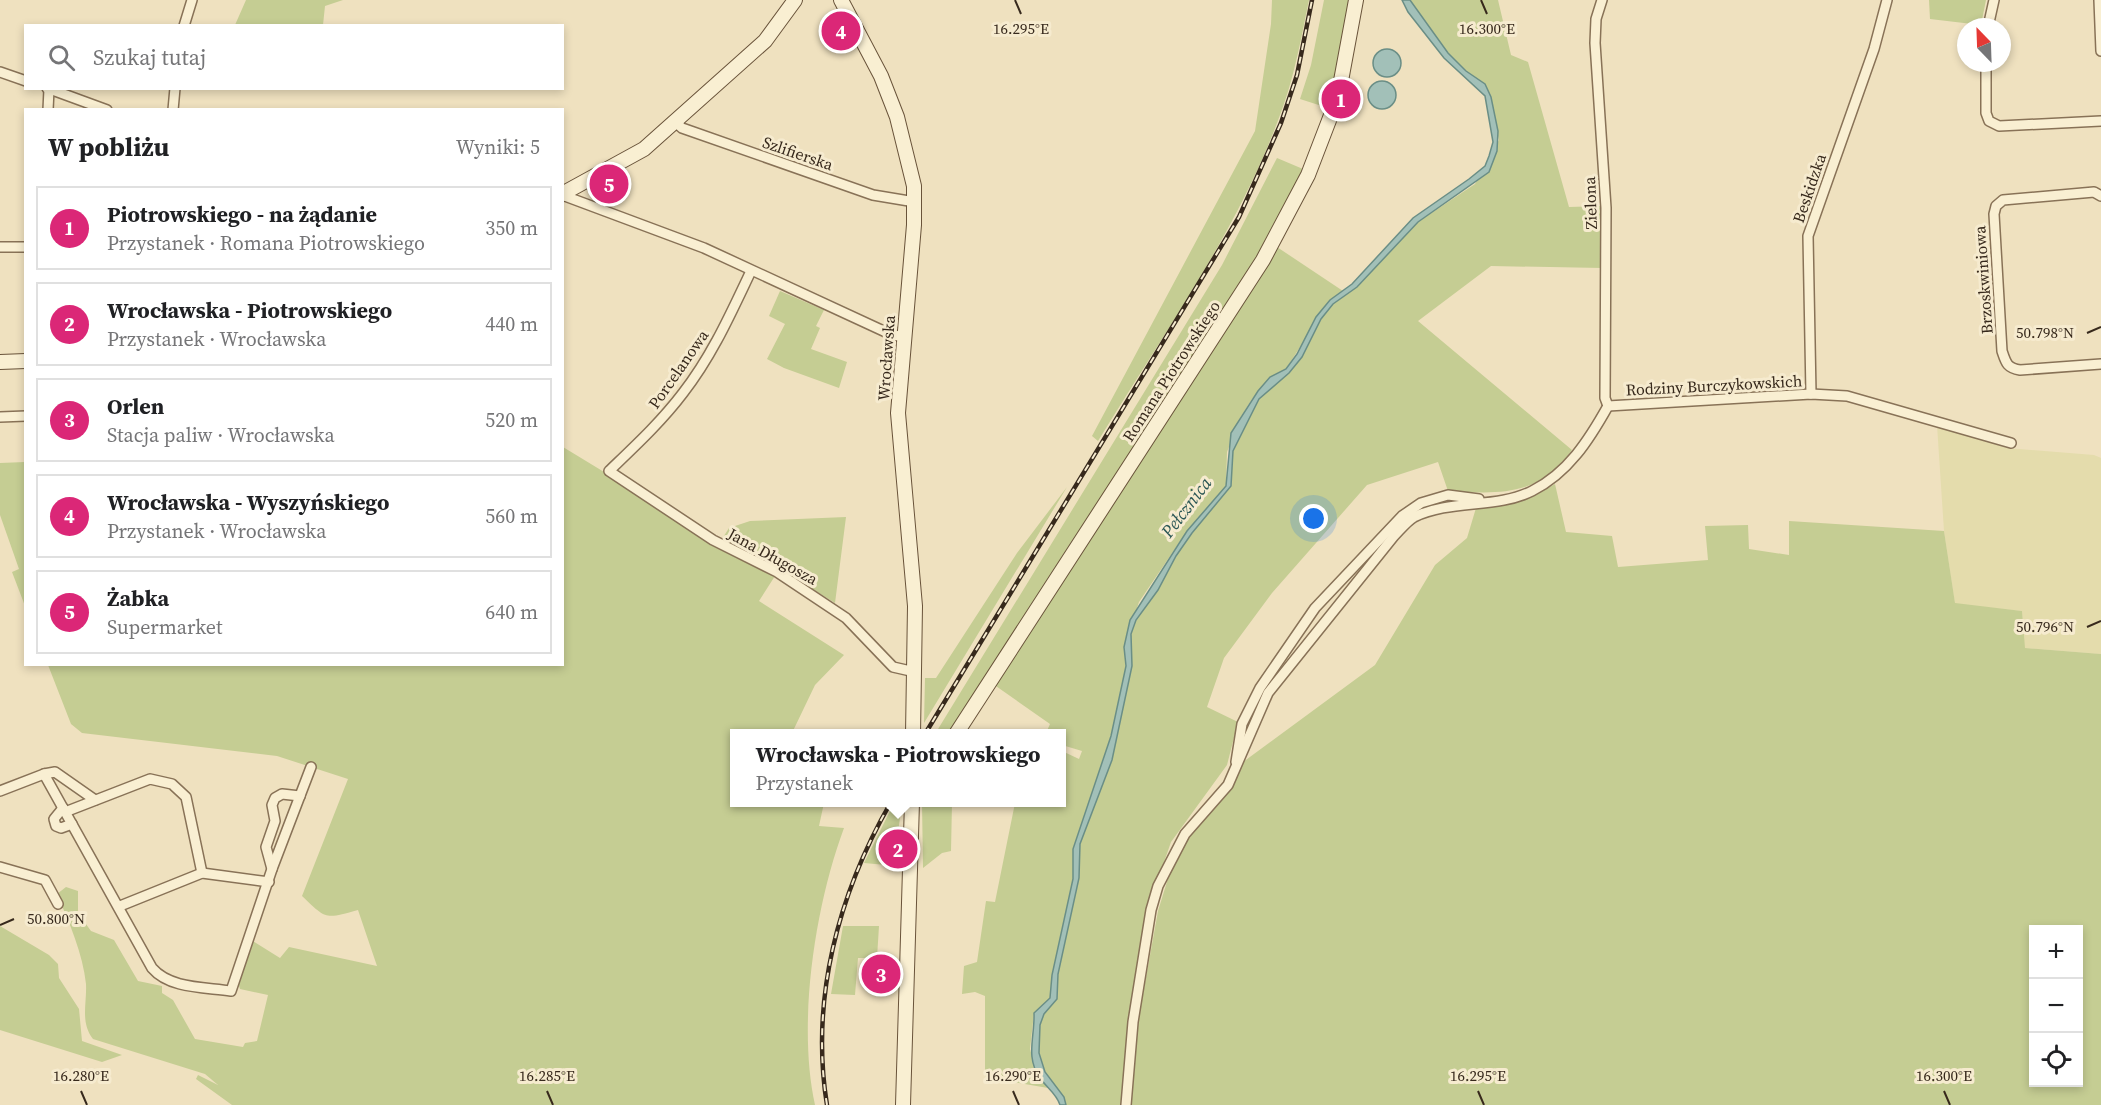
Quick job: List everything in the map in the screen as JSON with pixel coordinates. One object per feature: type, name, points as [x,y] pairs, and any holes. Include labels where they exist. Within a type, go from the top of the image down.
[{"type":"street","points":[[185,24],[192,0]]},
{"type":"street","points":[[564,193],[644,150],[765,41],[795,0]]},
{"type":"street","name":"Wrocławska","points":[[841,0],[881,76],[897,117],[910,159],[915,202],[903,337],[899,425],[914,589],[913,729]]},
{"type":"street","name":"Romana Piotrowskiego","points":[[959,729],[1263,260],[1308,175],[1338,97],[1356,0]]},
{"type":"street","name":"Zielona","points":[[1602,0],[1596,19],[1595,43],[1606,208],[1605,398],[1608,406]]},
{"type":"street","name":"Beskidzka","points":[[1811,394],[1808,236],[1874,49],[1887,0]]},
{"type":"street","points":[[1990,18],[1994,0]]},
{"type":"street","points":[[2099,0],[2101,51]]},
{"type":"street","points":[[0,72],[24,80]]},
{"type":"street","points":[[1986,72],[1986,113],[1989,121],[1999,126],[2101,121]]},
{"type":"street","points":[[48,90],[48,108]]},
{"type":"street","points":[[51,90],[101,108]]},
{"type":"street","points":[[172,108],[175,90]]},
{"type":"street","name":"Szlifierska","points":[[675,122],[682,128],[873,195],[915,202]]},
{"type":"street","name":"Brzoskwiniowa","points":[[2101,196],[2094,192],[2003,200],[1996,206],[1994,214],[2002,351],[2006,363],[2011,369],[2020,370],[2101,364]]},
{"type":"street","points":[[564,195],[704,248],[890,334],[903,337]]},
{"type":"street","points":[[0,247],[24,247]]},
{"type":"street","name":"Porcelanowa","points":[[609,471],[658,423],[683,393],[718,339],[751,271]]},
{"type":"street","points":[[0,362],[24,361]]},
{"type":"street","name":"Rodziny Burczykowskich","points":[[1126,1105],[1133,1022],[1151,910],[1158,886],[1185,834],[1220,797],[1234,772],[1268,693],[1394,536],[1412,518],[1440,508],[1511,498],[1532,491],[1561,472],[1587,442],[1608,406],[1811,394],[1847,396],[2011,443]]},
{"type":"street","points":[[0,417],[24,416]]},
{"type":"street","name":"Jana Długosza","points":[[609,471],[713,540],[777,572],[846,618],[893,667],[915,672]]},
{"type":"street","name":"Rodziny Burczykowskich","points":[[1234,772],[1242,724],[1260,688],[1316,608],[1402,516],[1421,503],[1448,495],[1491,501]]},
{"type":"street","points":[[44,774],[120,906],[152,968],[160,977],[170,982],[231,991],[272,869],[311,767]]},
{"type":"street","points":[[0,791],[55,772],[95,800]]},
{"type":"street","points":[[72,824],[61,828],[56,826],[54,819],[64,810],[150,779],[172,784],[186,797],[202,873]]},
{"type":"street","points":[[272,869],[266,847],[275,821],[272,805],[275,798],[282,794],[300,796]]},
{"type":"street","points":[[903,1105],[912,807]]},
{"type":"street","points":[[0,867],[45,880],[58,904]]},
{"type":"street","points":[[120,906],[202,873],[269,882]]},
{"type":"shaded area","points":[[1937,425],[2007,448],[2094,455],[2101,458],[2101,654],[2024,648],[2022,611],[1955,604],[1944,531]]},
{"type":"green space","points":[[246,0],[343,0],[325,6],[323,24],[235,24]]},
{"type":"green space","points":[[1272,0],[1309,0],[1293,73],[1280,115],[1263,158],[1221,241],[1098,441],[1092,436],[1255,131],[1271,24]]},
{"type":"green space","points":[[1324,0],[1352,0],[1340,68],[1328,108],[1300,99],[1311,65]]},
{"type":"green space","points":[[1410,0],[1498,0],[1511,55],[1528,62],[1569,207],[1602,206],[1602,268],[1491,266],[1418,321],[1572,450],[1546,477],[1517,489],[1501,492],[1448,491],[1438,462],[1367,485],[1272,593],[1224,658],[1207,707],[1238,722],[1227,765],[1171,842],[1147,911],[1122,1105],[1066,1105],[1064,1097],[1045,1072],[1039,1053],[1040,1025],[1044,1014],[1057,999],[1058,974],[1079,878],[1080,844],[1112,760],[1132,666],[1131,634],[1136,620],[1158,590],[1176,556],[1192,533],[1231,486],[1233,451],[1259,399],[1289,373],[1302,357],[1321,319],[1333,304],[1357,287],[1418,222],[1475,184],[1499,140],[1485,84],[1466,71],[1448,53]]},
{"type":"green space","points":[[1929,0],[1986,0],[1982,18],[1957,18],[1957,22],[1930,19]]},
{"type":"green space","points":[[1277,158],[1303,169],[1259,257],[952,729],[938,729],[1222,265]]},
{"type":"green space","points":[[1277,247],[1343,291],[1330,300],[1286,369],[1270,377],[1252,399],[1240,418],[1227,452],[1226,486],[1187,531],[1139,602],[1124,647],[1126,666],[1111,736],[1073,849],[1073,879],[1052,975],[1050,998],[1034,1013],[1030,1049],[1038,1076],[1048,1088],[985,1077],[985,996],[975,992],[962,994],[964,966],[977,962],[986,901],[995,902],[1014,807],[1066,807],[1066,753],[1079,759],[1082,751],[1066,746],[1066,729],[1048,729],[1050,724],[993,684]]},
{"type":"green space","points":[[780,291],[824,310],[816,326],[820,328],[811,349],[847,362],[839,388],[784,368],[767,359],[785,324],[769,316]]},
{"type":"green space","points":[[564,448],[775,576],[759,601],[844,655],[815,685],[794,729],[730,729],[730,807],[823,807],[819,826],[844,828],[825,893],[812,965],[808,1038],[815,1105],[232,1105],[196,1079],[198,1075],[218,1085],[205,1074],[93,1039],[85,1019],[86,984],[82,961],[57,894],[66,887],[78,891],[78,913],[91,931],[114,940],[138,981],[162,986],[162,993],[173,1000],[195,1039],[243,1047],[245,1043],[257,1041],[268,995],[240,989],[238,983],[253,941],[280,958],[289,947],[377,966],[358,910],[339,915],[327,915],[317,910],[302,896],[348,779],[277,756],[82,733],[71,724],[48,666],[564,666]]},
{"type":"green space","points":[[24,462],[24,603],[12,572],[19,569],[0,515],[0,463]]},
{"type":"green space","points":[[1555,484],[1566,532],[1612,536],[1618,567],[1708,560],[1705,526],[1748,525],[1749,549],[1789,555],[1789,521],[1944,531],[1955,603],[2022,611],[2025,648],[2101,654],[2101,1105],[1131,1105],[1138,1022],[1158,911],[1178,846],[1239,765],[1375,665],[1435,565],[1467,538],[1476,508],[1517,501]]},
{"type":"green space","points":[[1067,487],[924,723],[925,678],[936,678],[1017,553]]},
{"type":"green space","points":[[846,517],[835,603],[780,569],[722,539],[729,528],[750,521]]},
{"type":"green space","points":[[892,807],[901,807],[896,847],[893,847],[897,866],[864,863]]},
{"type":"green space","points":[[922,807],[952,807],[951,851],[942,853],[923,868]]},
{"type":"green space","points":[[0,926],[49,955],[58,964],[59,978],[79,1009],[82,1041],[122,1055],[102,1062],[0,1030]]},
{"type":"green space","points":[[843,926],[879,926],[877,958],[858,958],[855,995],[831,994]]},
{"type":"water","points":[[1402,0],[1410,0],[1448,53],[1466,71],[1485,84],[1491,97],[1498,131],[1497,151],[1489,172],[1418,222],[1357,287],[1333,304],[1321,319],[1302,357],[1289,373],[1259,399],[1233,451],[1231,486],[1192,533],[1176,556],[1158,590],[1136,620],[1131,634],[1132,666],[1112,760],[1080,844],[1079,878],[1058,974],[1057,999],[1044,1014],[1040,1025],[1039,1053],[1045,1072],[1064,1097],[1066,1105],[1060,1105],[1035,1070],[1032,1055],[1034,1013],[1050,998],[1052,975],[1073,879],[1073,849],[1111,736],[1126,666],[1124,647],[1130,620],[1187,531],[1226,486],[1231,433],[1258,391],[1270,377],[1286,369],[1297,354],[1316,317],[1330,300],[1352,284],[1413,218],[1485,166],[1489,156],[1493,142],[1485,96],[1444,58],[1408,12]]},
{"type":"water","points":[[1387,49],[1397,53],[1401,63],[1397,73],[1387,77],[1377,73],[1373,63],[1377,53]]},
{"type":"water","points":[[1382,81],[1392,85],[1396,95],[1392,105],[1382,109],[1372,105],[1368,95],[1372,85]]},
{"type":"railway","points":[[928,729],[1239,217],[1281,123],[1297,75],[1312,0]]},
{"type":"railway","points":[[827,1105],[822,1026],[833,949],[856,873],[888,807]]},
{"type":"place","name":"Wrocławska - Wyszyńskiego","points":[[841,31]]},
{"type":"place","name":"Piotrowskiego - na żądanie","points":[[1341,99]]},
{"type":"place","name":"Żabka","points":[[609,184]]},
{"type":"place","name":"Wrocławska - Piotrowskiego","points":[[898,849]]},
{"type":"place","name":"Orlen","points":[[881,974]]},
{"type":"water label","name":"Pełcznica","points":[[1186,507]]}]
